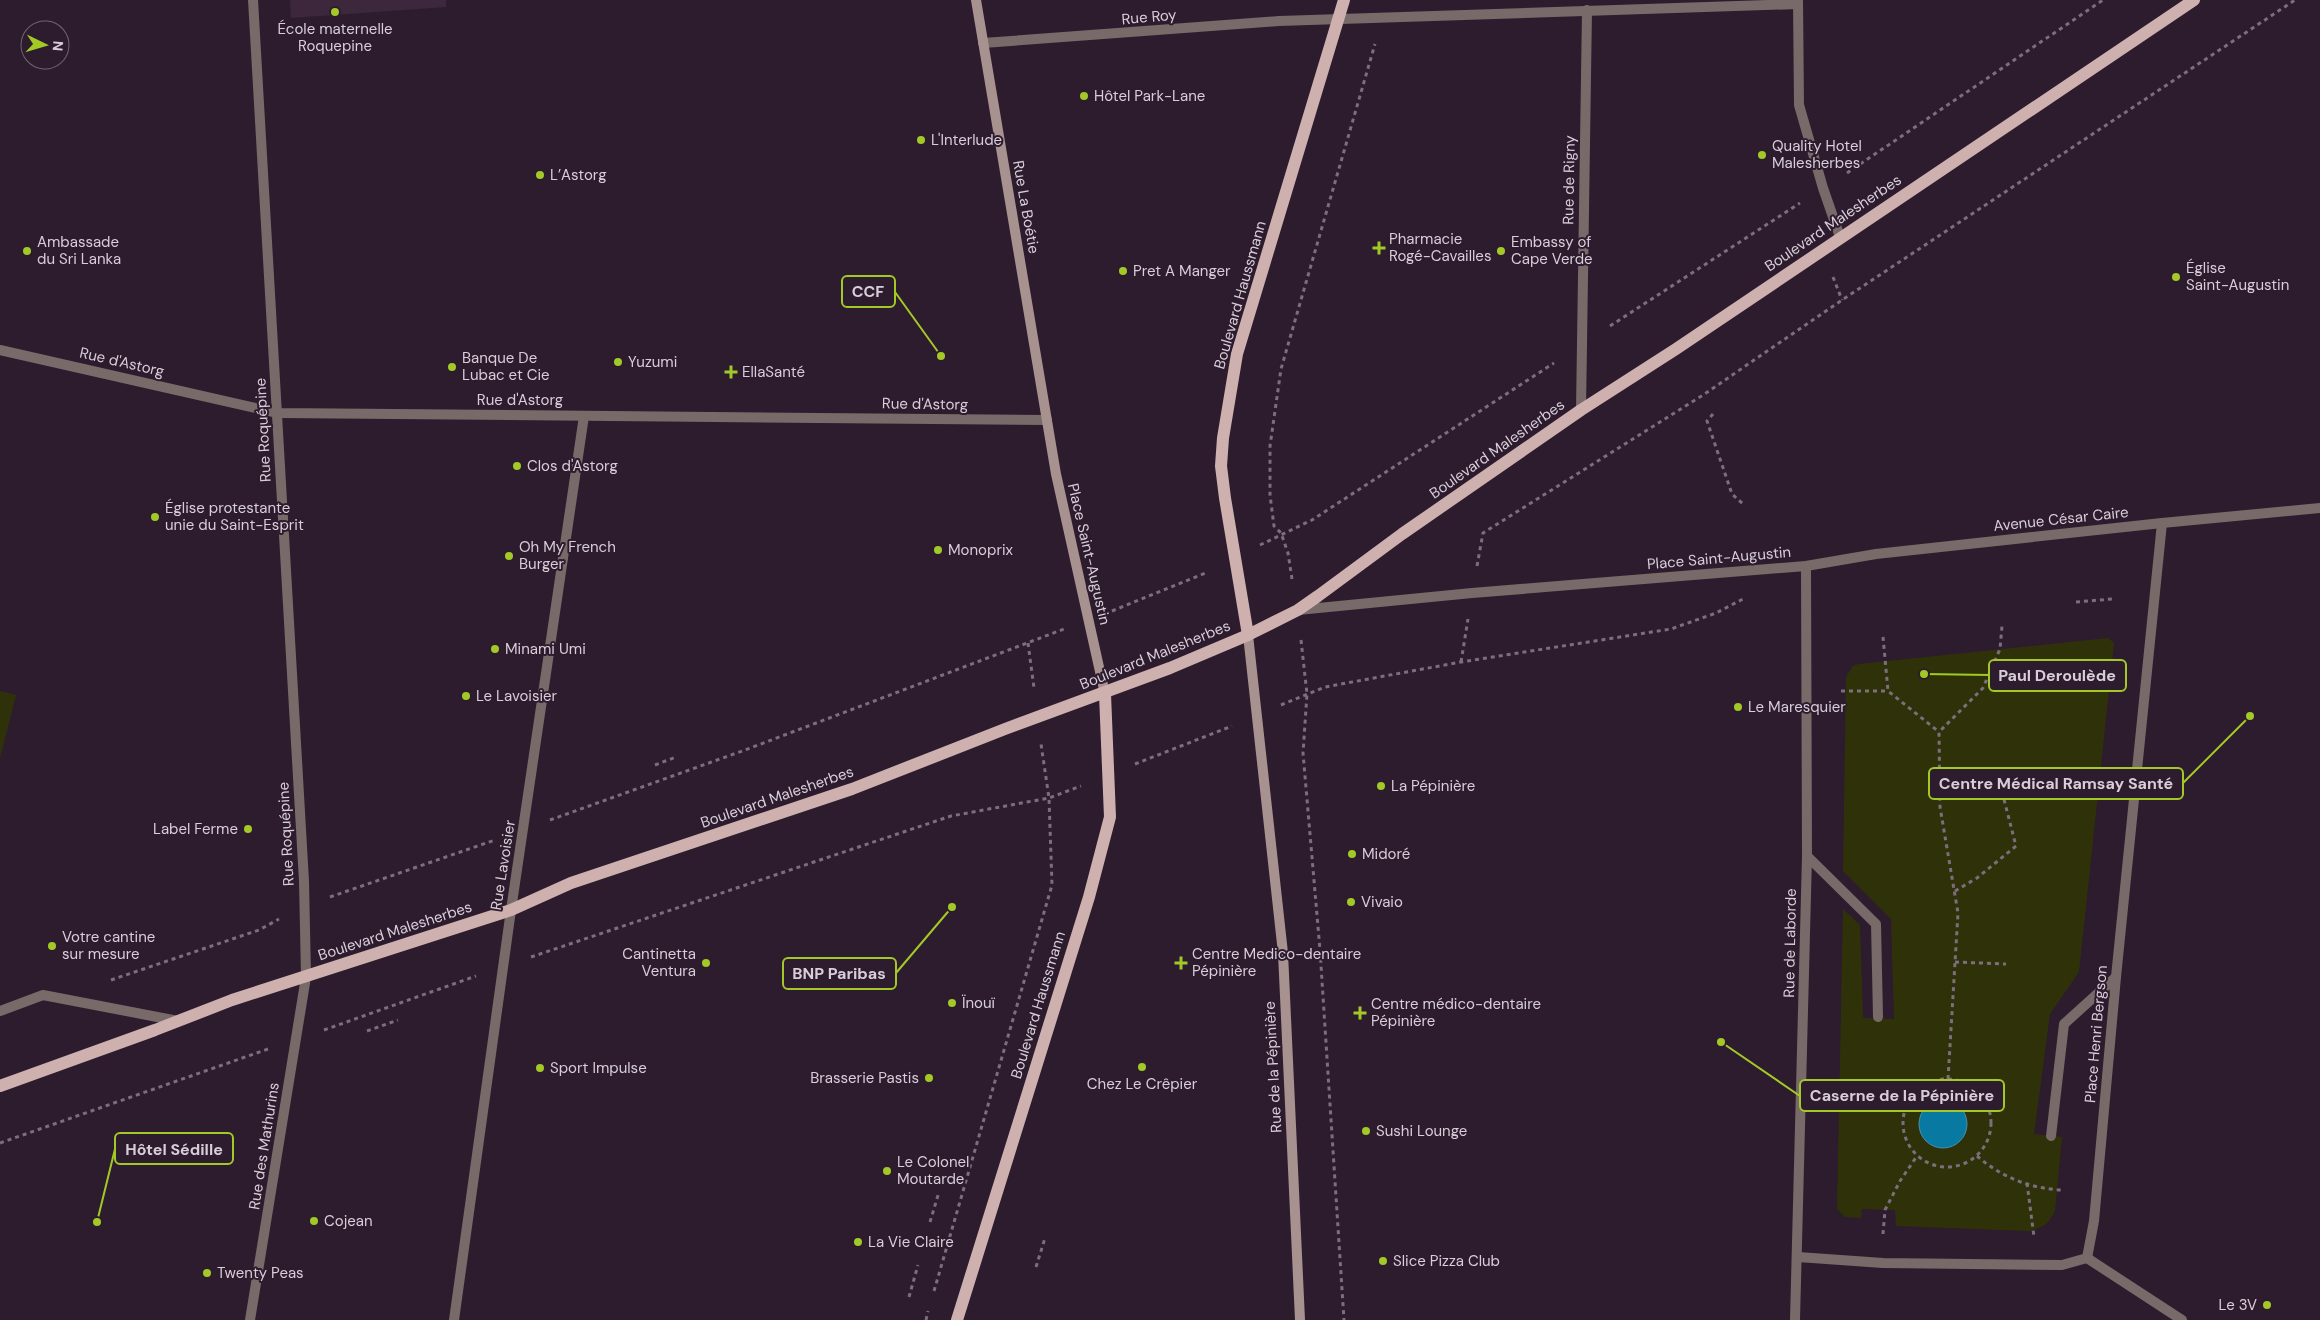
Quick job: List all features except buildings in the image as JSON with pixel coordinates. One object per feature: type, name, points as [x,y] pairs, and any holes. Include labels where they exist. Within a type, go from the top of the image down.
[{"type":"main road","name":"Boulevard Haussmann","points":[[1248,635],[1225,498],[1221,466],[1223,438],[1237,354],[1344,0]]},
{"type":"main road","name":"Boulevard Malesherbes","points":[[0,1086],[178,1022],[232,1000],[511,910],[571,883],[852,789],[1005,729],[1104,694],[1248,635],[1298,610],[1581,410],[1676,349],[2194,0]]},
{"type":"main road","name":"Boulevard Haussmann","points":[[957,1320],[1089,897],[1110,818],[1104,694]]},
{"type":"street","name":"Rue Roquépine","points":[[253,0],[304,871],[306,977]]},
{"type":"street","name":"Rue La Boétie","points":[[976,0],[1047,420]]},
{"type":"street","name":"Rue Roy","points":[[982,43],[1279,21],[1798,2]]},
{"type":"street","points":[[1798,2],[1799,105],[1823,188],[1840,237]]},
{"type":"street","name":"Rue de Rigny","points":[[1581,410],[1586,10]]},
{"type":"street","name":"Rue d'Astorg","points":[[0,350],[278,413],[1047,420]]},
{"type":"street","name":"Rue Lavoisier","points":[[454,1320],[511,910],[584,416]]},
{"type":"street","name":"Place Saint-Augustin","points":[[1047,420],[1056,474],[1104,694]]},
{"type":"street","name":"Avenue César Caire","points":[[1806,566],[1876,554],[2320,508]]},
{"type":"street","name":"Place Henri Bergson","points":[[2087,1258],[2094,1221],[2116,977],[2162,523]]},
{"type":"street","name":"Place Saint-Augustin","points":[[1298,610],[1472,592],[1806,566]]},
{"type":"street","name":"Rue de Laborde","points":[[1795,1320],[1807,856],[1806,566]]},
{"type":"street","name":"Rue de la Pépinière","points":[[1248,635],[1283,953],[1300,1320]]},
{"type":"street","points":[[1807,856],[1876,924],[1878,1017]]},
{"type":"street","name":"Rue des Mathurins","points":[[250,1320],[306,977]]},
{"type":"street","points":[[2051,1136],[2064,1024],[2116,977]]},
{"type":"street","points":[[0,1011],[43,995],[178,1022]]},
{"type":"street","points":[[1798,1257],[1883,1263],[2062,1265],[2087,1258],[2182,1320]]},
{"type":"path","points":[[1610,326],[1823,188],[2103,0]]},
{"type":"path","points":[[1477,562],[1483,533],[1703,395],[1842,300],[2295,0]]},
{"type":"path","points":[[1371,61],[1281,369],[1270,446],[1270,495],[1274,526],[1281,533],[1312,520],[1557,361]]},
{"type":"path","points":[[1836,286],[1842,300]]},
{"type":"path","points":[[1713,414],[1707,421],[1732,494],[1743,504]]},
{"type":"path","points":[[1120,608],[1198,577]]},
{"type":"path","points":[[1344,1320],[1320,950],[1303,753],[1307,694],[1325,687],[1461,662],[1671,629],[1716,614],[1744,598]]},
{"type":"path","points":[[2076,602],[2112,598]]},
{"type":"path","points":[[1948,1079],[1958,913],[1940,807],[1939,732],[1983,688],[2000,649],[2002,626]]},
{"type":"path","points":[[1461,662],[1466,630]]},
{"type":"path","points":[[1883,637],[1888,691]]},
{"type":"path","points":[[1841,691],[1888,691],[1939,732]]},
{"type":"path","points":[[1176,748],[1232,726]]},
{"type":"path","points":[[655,765],[676,757]]},
{"type":"path","points":[[1955,890],[1977,878],[2016,846],[1998,776]]},
{"type":"path","name":"Boulevard Haussmann","points":[[540,954],[951,816],[1049,798],[1052,885],[934,1293]]},
{"type":"path","points":[[1955,962],[2006,964]]},
{"type":"path","points":[[329,1028],[442,988]]},
{"type":"path","points":[[368,1032],[398,1020]]},
{"type":"path","points":[[0,1143],[236,1061]]},
{"type":"path","points":[[1948,1079],[1960,1081],[1972,1087],[1982,1096],[1991,1120],[1990,1133],[1985,1145],[1977,1156],[1966,1163],[1954,1167],[1941,1167],[1928,1164],[1917,1156],[1909,1146],[1904,1134],[1903,1120],[1905,1107],[1922,1086],[1935,1080],[1948,1079]]},
{"type":"path","points":[[1883,1234],[1885,1210],[1900,1181],[1917,1156]]},
{"type":"path","points":[[1977,1156],[1990,1167],[2014,1180],[2064,1190]]},
{"type":"path","points":[[2027,1183],[2034,1237]]},
{"type":"path","points":[[930,1222],[939,1192]]},
{"type":"path","points":[[1036,1267],[1045,1238]]},
{"type":"path","points":[[909,1296],[918,1265]]},
{"type":"path","points":[[926,1320],[931,1302]]},
{"type":"shaded area","name":"École maternelle Roquepine","points":[[290,0],[446,0],[446,7],[291,18]]},
{"type":"green space","points":[[2108,638],[2114,643],[2079,972],[2050,1014],[2034,1134],[2062,1137],[2053,1215],[2045,1224],[2029,1231],[1896,1226],[1895,1210],[1862,1209],[1861,1218],[1845,1217],[1837,1209],[1843,909],[1860,925],[1863,1018],[1894,1019],[1891,919],[1843,871],[1846,677],[1853,666],[1859,664]]},
{"type":"green space","points":[[0,691],[16,695],[0,758]]},
{"type":"water","points":[[1943,1100],[1952,1102],[1960,1107],[1965,1115],[1967,1124],[1965,1133],[1960,1141],[1952,1146],[1943,1148],[1934,1146],[1926,1141],[1921,1133],[1919,1124],[1921,1115],[1926,1107],[1934,1102]]},
{"type":"place","name":"École maternelle Roquepine","points":[[335,12]]},
{"type":"place","name":"Hôtel Park-Lane","points":[[1084,96]]},
{"type":"place","name":"L'Interlude","points":[[921,140]]},
{"type":"place","name":"Quality Hotel Malesherbes","points":[[1762,155]]},
{"type":"place","name":"L’Astorg","points":[[540,175]]},
{"type":"place","name":"Pharmacie Rogé-Cavailles","points":[[1379,248]]},
{"type":"place","name":"Ambassade du Sri Lanka","points":[[27,251]]},
{"type":"place","name":"Embassy of Cape Verde","points":[[1501,251]]},
{"type":"place","name":"Pret A Manger","points":[[1123,271]]},
{"type":"place","name":"Église Saint-Augustin","points":[[2176,277]]},
{"type":"place","name":"CCF","points":[[941,356]]},
{"type":"place","name":"Yuzumi","points":[[618,362]]},
{"type":"place","name":"Banque De Lubac et Cie","points":[[452,367]]},
{"type":"place","name":"EllaSanté","points":[[731,372]]},
{"type":"place","name":"Clos d'Astorg","points":[[517,466]]},
{"type":"place","name":"Église protestante unie du Saint-Esprit","points":[[155,517]]},
{"type":"place","name":"Monoprix","points":[[938,550]]},
{"type":"place","name":"Oh My French Burger","points":[[509,556]]},
{"type":"place","name":"Minami Umi","points":[[495,649]]},
{"type":"place","name":"Paul Deroulède","points":[[1924,674]]},
{"type":"place","name":"Le Lavoisier","points":[[466,696]]},
{"type":"place","name":"Le Maresquier","points":[[1738,707]]},
{"type":"place","name":"Centre Médical Ramsay Santé","points":[[2250,716]]},
{"type":"place","name":"La Pépinière","points":[[1381,786]]},
{"type":"place","name":"Label Ferme","points":[[248,829]]},
{"type":"place","name":"Midoré","points":[[1352,854]]},
{"type":"place","name":"Vivaio","points":[[1351,902]]},
{"type":"place","name":"BNP Paribas","points":[[952,907]]},
{"type":"place","name":"Votre cantine sur mesure","points":[[52,946]]},
{"type":"place","name":"Cantinetta Ventura","points":[[706,963]]},
{"type":"place","name":"Centre Medico-dentaire Pépinière","points":[[1181,963]]},
{"type":"place","name":"Ïnouï","points":[[952,1003]]},
{"type":"place","name":"Centre médico-dentaire Pépinière","points":[[1360,1013]]},
{"type":"place","name":"Caserne de la Pépinière","points":[[1721,1042]]},
{"type":"place","name":"Chez Le Crêpier","points":[[1142,1067]]},
{"type":"place","name":"Sport Impulse","points":[[540,1068]]},
{"type":"place","name":"Brasserie Pastis","points":[[929,1078]]},
{"type":"place","name":"Sushi Lounge","points":[[1366,1131]]},
{"type":"place","name":"Le Colonel Moutarde","points":[[887,1171]]},
{"type":"place","name":"Cojean","points":[[314,1221]]},
{"type":"place","name":"Hôtel Sédille","points":[[97,1222]]},
{"type":"place","name":"La Vie Claire","points":[[858,1242]]},
{"type":"place","name":"Slice Pizza Club","points":[[1383,1261]]},
{"type":"place","name":"Twenty Peas","points":[[207,1273]]},
{"type":"place","name":"Le 3V","points":[[2267,1305]]}]
